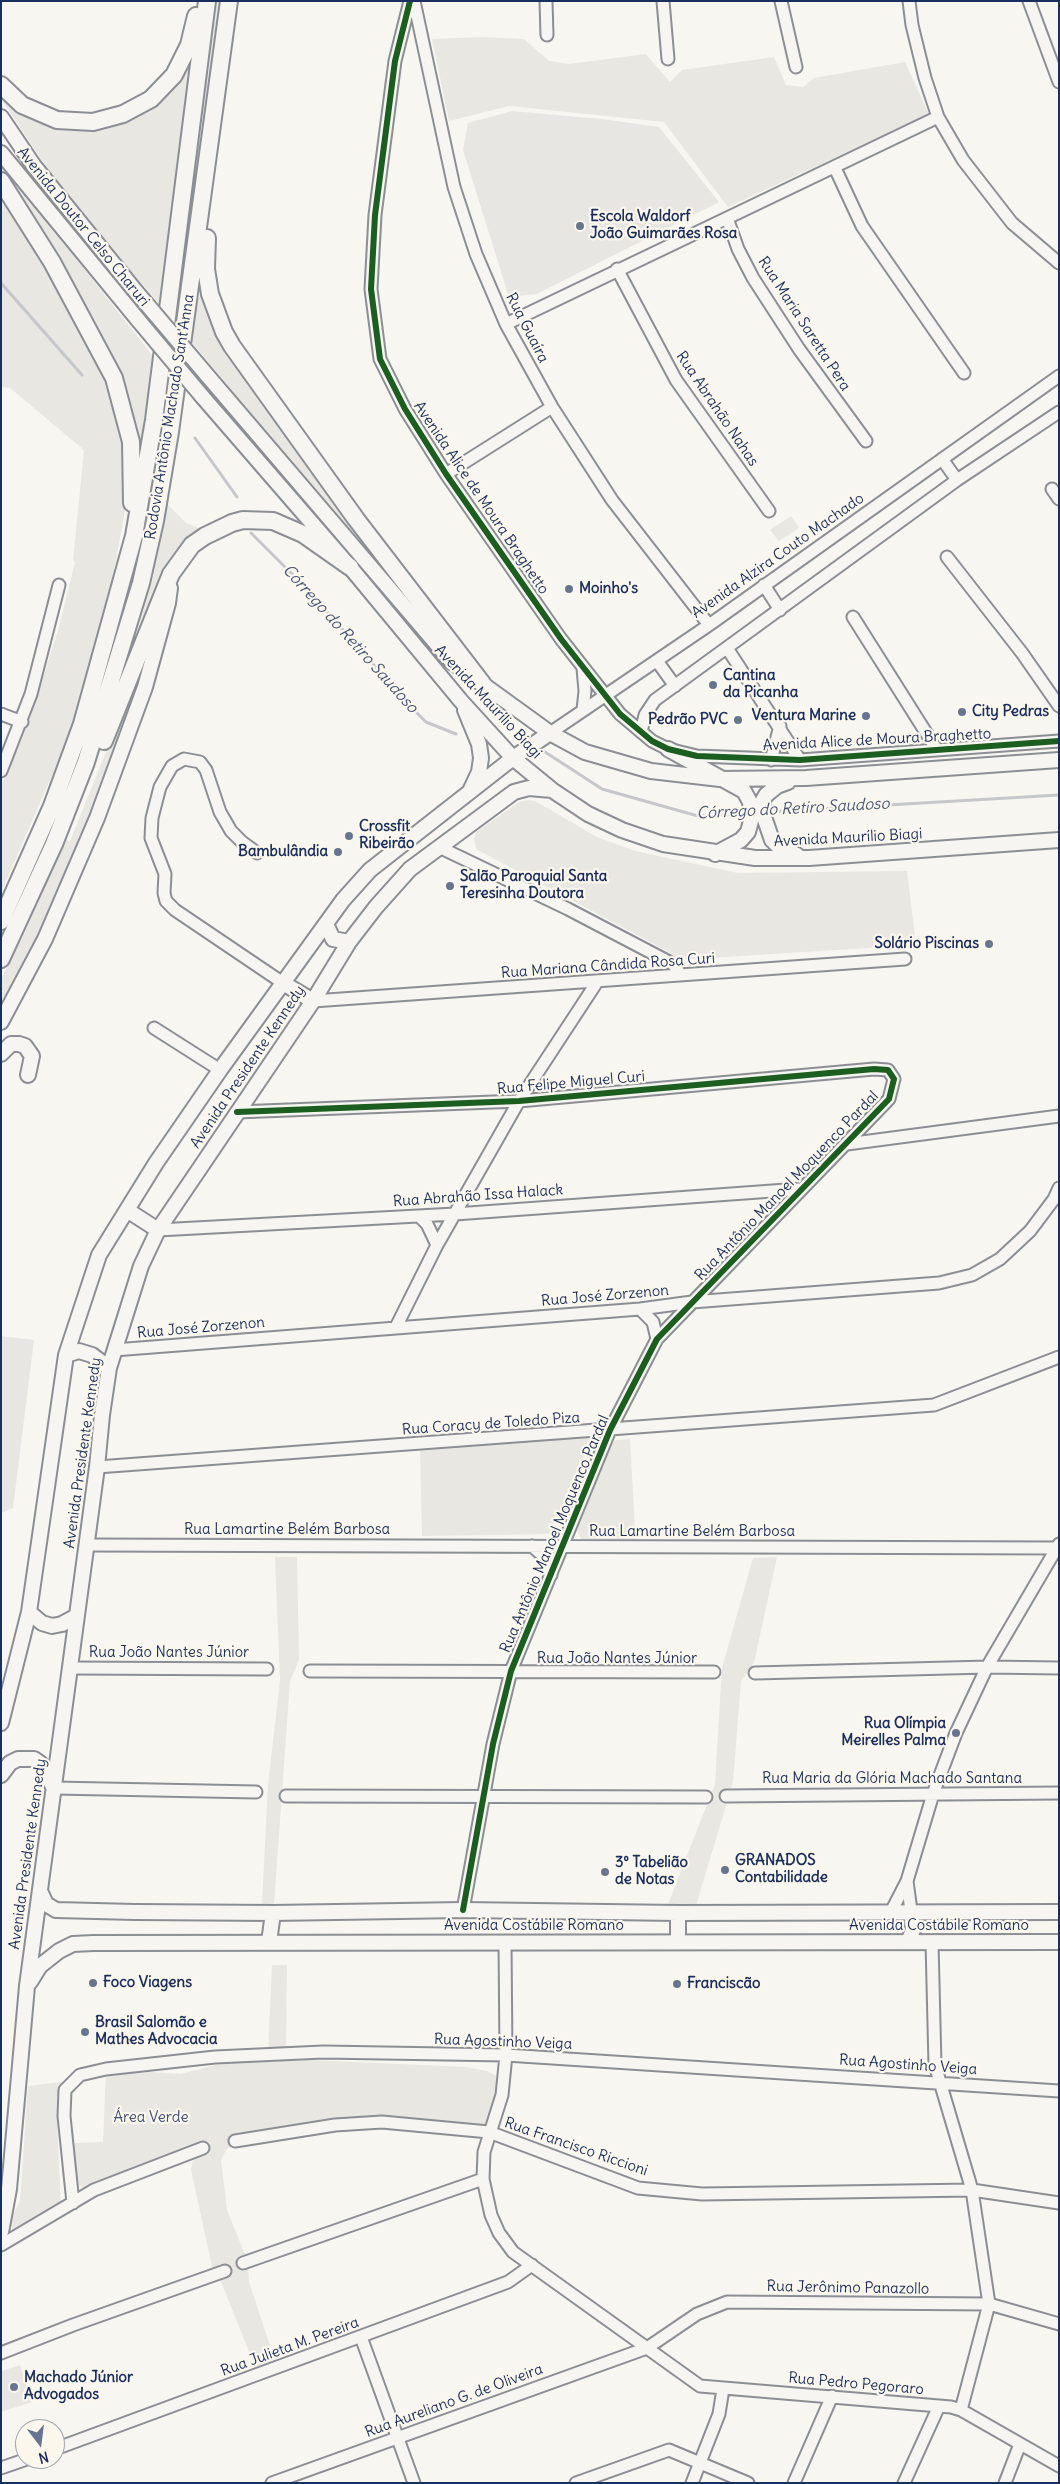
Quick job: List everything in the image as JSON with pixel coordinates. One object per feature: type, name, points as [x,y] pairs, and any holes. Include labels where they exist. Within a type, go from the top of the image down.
[{"type":"highway","points":[[1,85],[14,98],[31,110],[66,122],[104,120],[134,110],[152,99],[174,75],[189,45],[199,1]]},
{"type":"highway","name":"Rodovia Antônio Machado Sant'Anna","points":[[1,921],[35,846],[82,724],[119,598],[134,536],[154,420],[207,1]]},
{"type":"highway","name":"Rodovia Antônio Machado Sant'Anna","points":[[1,959],[54,844],[100,721],[141,583],[153,530],[170,432],[229,1]]},
{"type":"highway","points":[[221,64],[205,259],[210,294],[224,332],[241,359],[356,519],[482,683]]},
{"type":"highway","points":[[1,180],[52,262],[108,364],[122,401],[131,442],[133,479],[131,511],[119,598]]},
{"type":"highway","points":[[54,844],[85,786],[171,574],[192,545],[205,536],[232,523],[259,519],[287,525],[304,534],[350,567]]},
{"type":"highway","points":[[1,905],[35,846]]},
{"type":"main road","name":"Avenida Doutor Celso Charuri","points":[[1,117],[39,173],[206,374]]},
{"type":"main road","name":"Avenida Doutor Celso Charuri","points":[[1,153],[201,395]]},
{"type":"main road","name":"Avenida Maurílio Biagi","points":[[206,374],[452,662],[550,733],[584,752],[651,770],[720,779],[806,778],[1059,760]]},
{"type":"main road","name":"Avenida Maurílio Biagi","points":[[201,395],[350,567],[461,700],[513,758],[552,790],[588,814],[622,830],[663,844],[715,854],[755,858],[809,858],[1059,840]]},
{"type":"main road","points":[[1,1022],[26,977],[65,895],[116,768],[145,686],[168,603],[171,574]]},
{"type":"main road","points":[[461,700],[476,735],[480,751],[479,772],[471,790]]},
{"type":"main road","name":"Avenida Alzira Couto Machado","points":[[513,758],[550,733]]},
{"type":"main road","points":[[668,749],[744,791],[757,801],[763,814],[766,829],[772,840],[780,848],[809,858]]},
{"type":"main road","name":"Avenida Presidente Kennedy","points":[[1,1723],[29,1612],[66,1355],[99,1255],[220,1070],[326,924],[370,870],[513,758]]},
{"type":"main road","points":[[715,854],[740,840],[748,832],[757,801],[777,786],[806,778]]},
{"type":"main road","name":"Avenida Presidente Kennedy","points":[[1,2232],[9,2189],[7,2155],[27,1986],[109,1368],[141,1266],[158,1230],[313,1001],[349,942],[376,906],[410,870],[514,792],[529,788],[552,790]]},
{"type":"main road","points":[[326,924],[333,939],[349,942]]},
{"type":"main road","points":[[283,983],[313,1001]]},
{"type":"main road","points":[[1,1054],[11,1044],[26,1046],[32,1056],[28,1075]]},
{"type":"main road","points":[[127,1210],[158,1230]]},
{"type":"main road","points":[[66,1355],[79,1351],[92,1355],[109,1368]]},
{"type":"main road","points":[[29,1612],[42,1623],[52,1626],[75,1618]]},
{"type":"main road","points":[[1,1775],[10,1763],[18,1758],[34,1759],[40,1763],[54,1788]]},
{"type":"main road","name":"Avenida Costábile Romano","points":[[40,1891],[46,1904],[56,1910],[273,1913],[463,1910],[678,1913],[1059,1912]]},
{"type":"main road","points":[[908,1942],[913,1930],[911,1911]]},
{"type":"main road","points":[[270,1942],[273,1913]]},
{"type":"main road","points":[[678,1913],[678,1942]]},
{"type":"main road","name":"Avenida Costábile Romano","points":[[27,1986],[40,1966],[59,1951],[73,1944],[270,1942],[1059,1942]]},
{"type":"street","name":"Avenida Alice de Moura Braghetto","points":[[410,1],[395,60],[375,215],[370,289],[380,359],[405,409],[446,474],[604,695]]},
{"type":"street","name":"Rua Guaíra","points":[[414,1],[454,188],[476,254],[506,324],[552,407],[612,500],[709,625]]},
{"type":"street","points":[[546,1],[547,35]]},
{"type":"street","points":[[664,1],[668,59]]},
{"type":"street","points":[[781,1],[796,68]]},
{"type":"street","points":[[909,1],[912,25],[925,78],[938,117],[963,160],[1012,223],[1059,263]]},
{"type":"street","points":[[1029,1],[1059,82]]},
{"type":"street","points":[[506,324],[617,269],[835,168],[938,117]]},
{"type":"street","points":[[835,168],[862,226],[964,373]]},
{"type":"street","name":"Rua Maria Saretta Pera","points":[[727,218],[738,249],[753,278],[799,349],[866,441]]},
{"type":"street","name":"Rua Abrahão Nahas","points":[[617,269],[676,380],[769,510]]},
{"type":"street","name":"Avenida Alzira Couto Machado","points":[[550,733],[709,625],[1059,376]]},
{"type":"street","points":[[446,474],[552,407]]},
{"type":"street","points":[[641,732],[650,707],[675,686],[957,480],[1059,412]]},
{"type":"street","points":[[942,459],[957,480]]},
{"type":"street","points":[[1052,489],[1059,499]]},
{"type":"street","points":[[947,557],[1022,654],[1059,706]]},
{"type":"street","points":[[1,771],[6,746],[22,722],[31,694],[59,585]]},
{"type":"street","points":[[764,585],[780,610]]},
{"type":"street","points":[[854,617],[937,750]]},
{"type":"street","points":[[727,648],[780,726],[800,760]]},
{"type":"street","points":[[656,661],[675,686]]},
{"type":"street","name":"Avenida Alice de Moura Braghetto","points":[[582,666],[585,691],[583,710]]},
{"type":"street","points":[[604,695],[620,714],[641,732],[668,749]]},
{"type":"street","points":[[1,714],[22,722]]},
{"type":"street","points":[[771,760],[780,726]]},
{"type":"street","name":"Avenida Alice de Moura Braghetto","points":[[668,749],[697,756],[800,760],[1059,742]]},
{"type":"street","points":[[257,853],[242,842],[220,812],[206,770],[200,762],[184,759],[172,766],[160,787],[152,818],[151,838],[165,874],[164,893],[166,900],[176,910],[283,983]]},
{"type":"street","points":[[439,847],[568,909],[673,964],[681,975]]},
{"type":"street","name":"Rua Mariana Cândida Rosa Curi","points":[[313,1001],[905,959]]},
{"type":"street","points":[[396,1327],[437,1245],[519,1101],[598,982]]},
{"type":"street","points":[[154,1028],[220,1070]]},
{"type":"street","name":"Rua Felipe Miguel Curi","points":[[237,1112],[519,1101],[883,1069],[892,1074],[894,1086]]},
{"type":"street","name":"Rua Antônio Manoel Moquenco Pardal","points":[[463,1910],[484,1795],[510,1671],[610,1430],[657,1339],[800,1189],[847,1144],[889,1099],[894,1086]]},
{"type":"street","points":[[847,1144],[1059,1116]]},
{"type":"street","name":"Rua José Zorzenon","points":[[114,1350],[640,1309],[692,1302],[939,1283],[972,1275],[1000,1258],[1030,1231],[1054,1199],[1059,1188]]},
{"type":"street","name":"Rua Abrahão Issa Halack","points":[[158,1230],[455,1214],[800,1189]]},
{"type":"street","points":[[419,1216],[431,1231],[437,1245]]},
{"type":"street","points":[[640,1309],[653,1322],[657,1339]]},
{"type":"street","name":"Rua Coracy de Toledo Piza","points":[[97,1467],[934,1405],[1059,1357]]},
{"type":"street","name":"Rua Lamartine Belém Barbosa","points":[[86,1545],[1058,1547]]},
{"type":"street","points":[[532,1546],[542,1555],[550,1575]]},
{"type":"street","points":[[891,1912],[906,1881],[933,1794],[956,1733],[987,1667],[1058,1547]]},
{"type":"street","points":[[755,1673],[987,1667],[1059,1668]]},
{"type":"street","name":"Rua João Nantes Júnior","points":[[70,1668],[267,1669]]},
{"type":"street","name":"Rua João Nantes Júnior","points":[[310,1671],[714,1672]]},
{"type":"street","points":[[54,1788],[256,1792]]},
{"type":"street","name":"Rua Maria da Glória Machado Santana","points":[[726,1796],[1059,1793]]},
{"type":"street","points":[[286,1796],[706,1796]]},
{"type":"street","points":[[906,1881],[911,1911]]},
{"type":"street","points":[[505,1942],[506,2055],[502,2095],[489,2132],[482,2164],[483,2179],[491,2216],[499,2234],[513,2252],[647,2348]]},
{"type":"street","points":[[932,1942],[935,2065],[972,2190],[989,2304],[961,2410]]},
{"type":"street","name":"Rua Agostinho Veiga","points":[[73,2203],[64,2116],[66,2090],[80,2075],[106,2069],[215,2057],[323,2052],[506,2055],[1059,2091]]},
{"type":"street","name":"Rua Francisco Riccioni","points":[[234,2141],[335,2125],[382,2122],[489,2132],[638,2188],[702,2194],[972,2190],[1059,2203]]},
{"type":"street","points":[[1,2245],[94,2190],[203,2148]]},
{"type":"street","points":[[243,2263],[483,2179]]},
{"type":"street","name":"Rua Julieta M. Pereira","points":[[65,2445],[508,2282],[532,2265]]},
{"type":"street","points":[[1,2354],[73,2325],[225,2271]]},
{"type":"street","name":"Rua Jerônimo Panazollo","points":[[647,2348],[697,2314],[727,2302],[989,2304],[1059,2324]]},
{"type":"street","points":[[361,2336],[414,2483]]},
{"type":"street","name":"Rua Pedro Pegoraro","points":[[647,2348],[700,2386],[832,2396],[939,2406],[961,2410],[1059,2466]]},
{"type":"street","name":"Rua Aureliano G. de Oliveira","points":[[272,2483],[647,2348]]},
{"type":"street","points":[[692,2483],[719,2414],[723,2389]]},
{"type":"street","points":[[794,2483],[832,2396]]},
{"type":"street","points":[[904,2483],[939,2406]]},
{"type":"street","points":[[1005,2483],[1020,2444]]},
{"type":"street","points":[[576,2483],[669,2450],[701,2461],[748,2483]]},
{"type":"street","points":[[1,2468],[15,2463]]},
{"type":"shaded area","name":"Escola Waldorf João Guimarães Rosa","points":[[512,111],[602,119],[659,127],[719,202],[537,294],[509,297],[463,150],[468,123]]},
{"type":"shaded area","points":[[1,1336],[34,1340],[13,1508],[1,1513]]},
{"type":"shaded area","name":"Machado Júnior Advogados","points":[[20,2365],[32,2402],[1,2412],[1,2371]]},
{"type":"green space","points":[[213,1],[224,1],[179,328],[172,319]]},
{"type":"green space","points":[[483,37],[524,39],[549,61],[569,64],[646,54],[670,82],[682,70],[774,57],[786,85],[803,87],[814,78],[905,62],[929,114],[728,207],[664,122],[509,106],[449,121],[432,39]]},
{"type":"green space","points":[[191,51],[160,305],[140,281],[139,283],[55,180],[1,99],[1,92],[21,109],[125,117]]},
{"type":"green space","points":[[1,164],[153,356],[138,466],[131,424],[1,175]]},
{"type":"green space","points":[[1,191],[47,264],[119,403],[129,488],[109,599],[86,683],[54,775],[52,775],[1,893],[1,786],[21,742],[59,627],[75,562],[73,560],[84,450],[10,388],[1,387]]},
{"type":"green space","points":[[202,283],[206,300],[414,601],[410,605],[190,340]]},
{"type":"green space","points":[[167,504],[186,523],[203,530],[125,673],[153,579]]},
{"type":"green space","points":[[791,516],[799,528],[779,541],[770,530]]},
{"type":"green space","points":[[132,688],[135,689],[108,771],[78,848],[39,937],[1,1010],[1,979],[24,935],[65,840],[70,841]]},
{"type":"green space","points":[[535,801],[597,837],[635,851],[738,873],[907,871],[916,945],[693,959],[680,958],[476,849],[474,839],[476,832],[519,802]]},
{"type":"green space","points":[[596,1428],[549,1534],[422,1536],[420,1444]]},
{"type":"green space","points":[[630,1439],[636,1547],[585,1547],[577,1530],[611,1445],[616,1440]]},
{"type":"green space","points":[[275,1557],[297,1557],[299,1660],[290,1681],[274,1904],[262,1904],[268,1784],[280,1681]]},
{"type":"green space","points":[[777,1557],[754,1663],[741,1681],[733,1782],[695,1909],[667,1907],[715,1784],[722,1668],[753,1558]]},
{"type":"green space","points":[[272,1965],[287,1965],[286,2051],[268,2052]]},
{"type":"green space","name":"Área Verde","points":[[245,2057],[466,2067],[487,2071],[495,2075],[499,2082],[496,2104],[490,2119],[482,2127],[391,2123],[235,2141],[226,2150],[221,2160],[227,2210],[248,2262],[249,2282],[277,2367],[258,2374],[218,2274],[213,2271],[191,2170],[195,2149],[90,2191],[76,2184],[74,2168],[74,2143],[103,2142],[106,2069],[181,2074]]},
{"type":"green space","points":[[69,2081],[59,2099],[57,2121],[61,2209],[20,2234],[12,2231],[11,2219],[20,2201],[28,2086]]},
{"type":"waterway","name":"Córrego do Retiro Saudoso","points":[[1,283],[82,375]]},
{"type":"waterway","name":"Córrego do Retiro Saudoso","points":[[195,438],[237,497]]},
{"type":"waterway","name":"Córrego do Retiro Saudoso","points":[[251,533],[303,585],[426,722],[456,734]]},
{"type":"waterway","name":"Córrego do Retiro Saudoso","points":[[542,750],[602,789],[698,816],[747,813]]},
{"type":"waterway","name":"Córrego do Retiro Saudoso","points":[[768,812],[1059,795]]},
{"type":"cycle path","points":[[410,1],[395,61],[375,215],[371,289],[380,359],[405,409],[446,474],[561,639],[620,714],[652,741],[668,749],[697,756],[800,760],[1059,741]]},
{"type":"cycle path","points":[[237,1112],[519,1101],[874,1069],[888,1070],[894,1079],[889,1099],[657,1339],[610,1430],[511,1671],[493,1744],[463,1910]]},
{"type":"place","name":"Escola Waldorf João Guimarães Rosa","points":[[580,226]]},
{"type":"place","name":"Moinho's","points":[[569,589]]},
{"type":"place","name":"Cantina da Picanha","points":[[713,685]]},
{"type":"place","name":"City Pedras","points":[[962,712]]},
{"type":"place","name":"Ventura Marine","points":[[866,716]]},
{"type":"place","name":"Pedrão PVC","points":[[738,720]]},
{"type":"place","name":"Crossfit Ribeirão","points":[[349,836]]},
{"type":"place","name":"Bambulândia","points":[[338,852]]},
{"type":"place","name":"Salão Paroquial Santa Teresinha Doutora","points":[[450,886]]},
{"type":"place","name":"Solário Piscinas","points":[[989,944]]},
{"type":"place","name":"Rua Olímpia Meirelles Palma","points":[[956,1733]]},
{"type":"place","name":"GRANADOS Contabilidade","points":[[725,1870]]},
{"type":"place","name":"3º Tabelião de Notas","points":[[605,1872]]},
{"type":"place","name":"Foco Viagens","points":[[93,1983]]},
{"type":"place","name":"Franciscão","points":[[677,1984]]},
{"type":"place","name":"Brasil Salomão e Mathes Advocacia","points":[[85,2032]]},
{"type":"place","name":"Machado Júnior Advogados","points":[[14,2387]]}]
